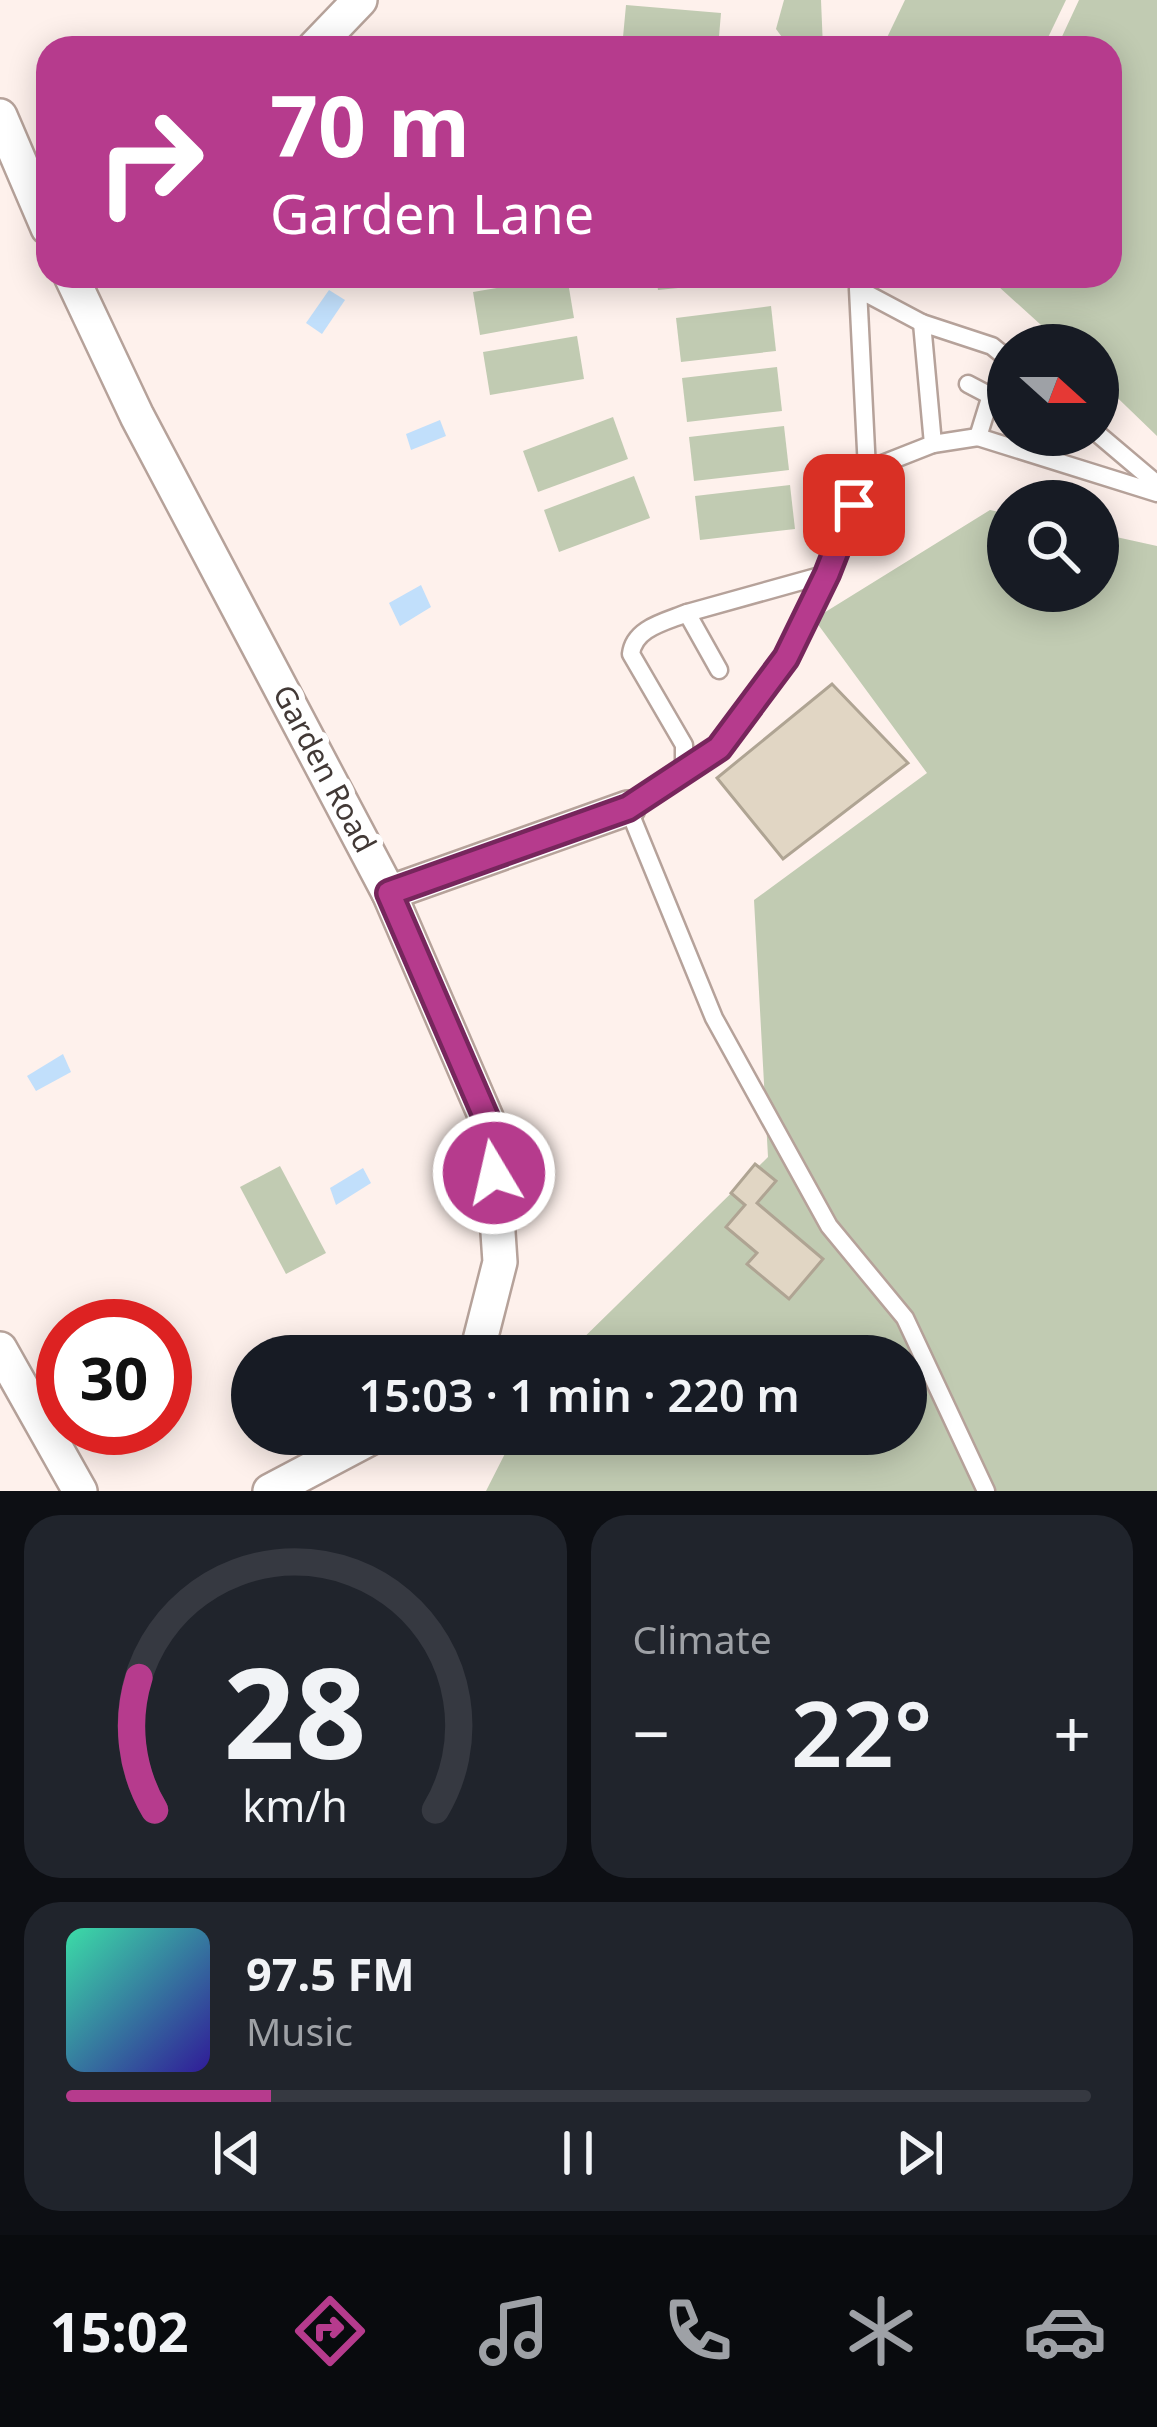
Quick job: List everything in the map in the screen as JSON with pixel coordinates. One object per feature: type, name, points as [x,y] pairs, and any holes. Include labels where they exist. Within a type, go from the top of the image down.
[{"type":"street","points":[[325,36],[359,0]]},
{"type":"street","points":[[0,116],[36,176]]},
{"type":"street","name":"Garden Road","points":[[76,288],[137,416],[389,893],[491,1129],[500,1262],[481,1335]]},
{"type":"street","points":[[389,893],[628,808]]},
{"type":"street","points":[[0,1349],[80,1491]]},
{"type":"street","points":[[271,1491],[339,1455]]},
{"type":"lane","points":[[986,1491],[905,1318],[829,1226],[713,1018],[628,808],[719,748],[773,676],[827,574],[867,470],[858,289],[922,323],[987,344]]},
{"type":"lane","points":[[922,323],[933,444]]},
{"type":"lane","points":[[968,383],[987,393]]},
{"type":"lane","points":[[979,437],[987,409]]},
{"type":"lane","points":[[867,470],[933,444],[979,437],[1157,493]]},
{"type":"lane","points":[[1119,452],[1157,484]]},
{"type":"lane","points":[[684,771],[684,745],[631,654],[637,635],[687,613],[827,574]]},
{"type":"lane","points":[[687,613],[719,670]]},
{"type":"green space","points":[[784,0],[821,0],[822,36],[781,36],[776,29]]},
{"type":"green space","points":[[905,0],[1066,0],[1049,36],[888,36]]},
{"type":"green space","points":[[1079,0],[1157,0],[1157,436],[1119,399],[1119,324],[1040,324],[1000,288],[1122,288],[1122,36],[1062,36]]},
{"type":"green space","points":[[626,5],[721,13],[719,36],[623,36]]},
{"type":"green space","points":[[569,288],[574,318],[480,335],[473,292]]},
{"type":"green space","points":[[771,306],[776,351],[681,362],[676,318]]},
{"type":"green space","points":[[577,336],[584,379],[490,395],[483,352]]},
{"type":"green space","points":[[777,367],[782,411],[687,422],[682,378]]},
{"type":"green space","points":[[613,417],[628,459],[538,492],[523,451]]},
{"type":"green space","points":[[784,426],[789,470],[694,481],[689,437]]},
{"type":"green space","points":[[634,476],[650,518],[559,552],[544,510]]},
{"type":"green space","points":[[790,485],[795,529],[700,540],[695,496]]},
{"type":"green space","points":[[987,512],[987,612],[1119,612],[1119,538],[1157,546],[1157,1491],[486,1491],[504,1455],[927,1455],[927,1335],[586,1335],[768,1157],[754,900],[927,773],[814,619]]},
{"type":"green space","points":[[280,1166],[326,1253],[286,1274],[240,1187]]},
{"type":"water","points":[[329,290],[345,300],[322,334],[306,323]]},
{"type":"water","points":[[440,420],[446,436],[411,450],[406,434]]},
{"type":"water","points":[[421,585],[431,607],[400,626],[389,603]]},
{"type":"water","points":[[63,1054],[71,1072],[36,1091],[27,1076]]},
{"type":"water","points":[[363,1168],[371,1183],[336,1205],[330,1188]]},
{"type":"building","points":[[832,684],[908,763],[783,859],[717,778]]},
{"type":"building","points":[[755,1164],[776,1181],[757,1203],[823,1259],[789,1299],[747,1264],[757,1253],[726,1227],[745,1205],[731,1193]]},
{"type":"route","points":[[494,1173],[491,1129],[389,893],[628,808],[719,748],[786,658],[854,505]]}]
